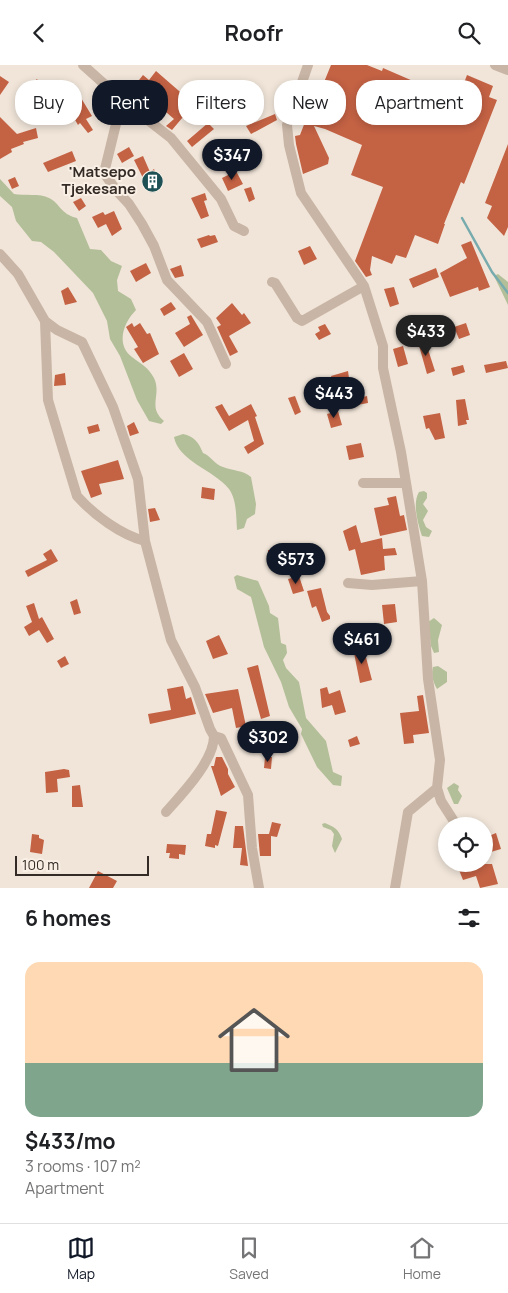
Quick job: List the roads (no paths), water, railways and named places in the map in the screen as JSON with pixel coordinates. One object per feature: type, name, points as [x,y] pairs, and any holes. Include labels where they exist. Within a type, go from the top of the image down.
[{"type":"street","points":[[84,65],[100,80]]},
{"type":"street","points":[[308,65],[301,85],[299,105],[292,111],[287,125],[288,145],[301,193],[364,286],[383,346],[383,368],[406,483],[422,581],[428,679],[440,760],[437,788],[441,801],[451,817]]},
{"type":"street","points":[[495,65],[508,70]]},
{"type":"street","points":[[116,125],[104,173],[116,191],[129,204],[142,224],[154,247],[167,280],[207,322],[226,364]]},
{"type":"street","points":[[155,125],[171,138],[221,199],[234,226],[244,231]]},
{"type":"street","points":[[0,255],[18,274],[45,321],[82,342],[113,407],[138,479],[145,541],[171,640],[195,687],[214,736],[214,746],[195,780],[166,812]]},
{"type":"street","points":[[272,282],[276,283],[298,318],[302,321],[364,286]]},
{"type":"street","points":[[45,321],[48,400],[76,496],[103,519],[137,539],[145,541]]},
{"type":"street","points":[[363,483],[406,483]]},
{"type":"street","points":[[348,583],[372,585],[422,581]]},
{"type":"street","points":[[214,736],[220,737],[248,795],[252,848],[259,888]]},
{"type":"street","points":[[394,888],[408,812],[437,788]]},
{"type":"waterway","points":[[462,218],[492,272],[508,293]]},
{"type":"place","name":"'Matsepo Tjekesane","points":[[152,181]]}]
